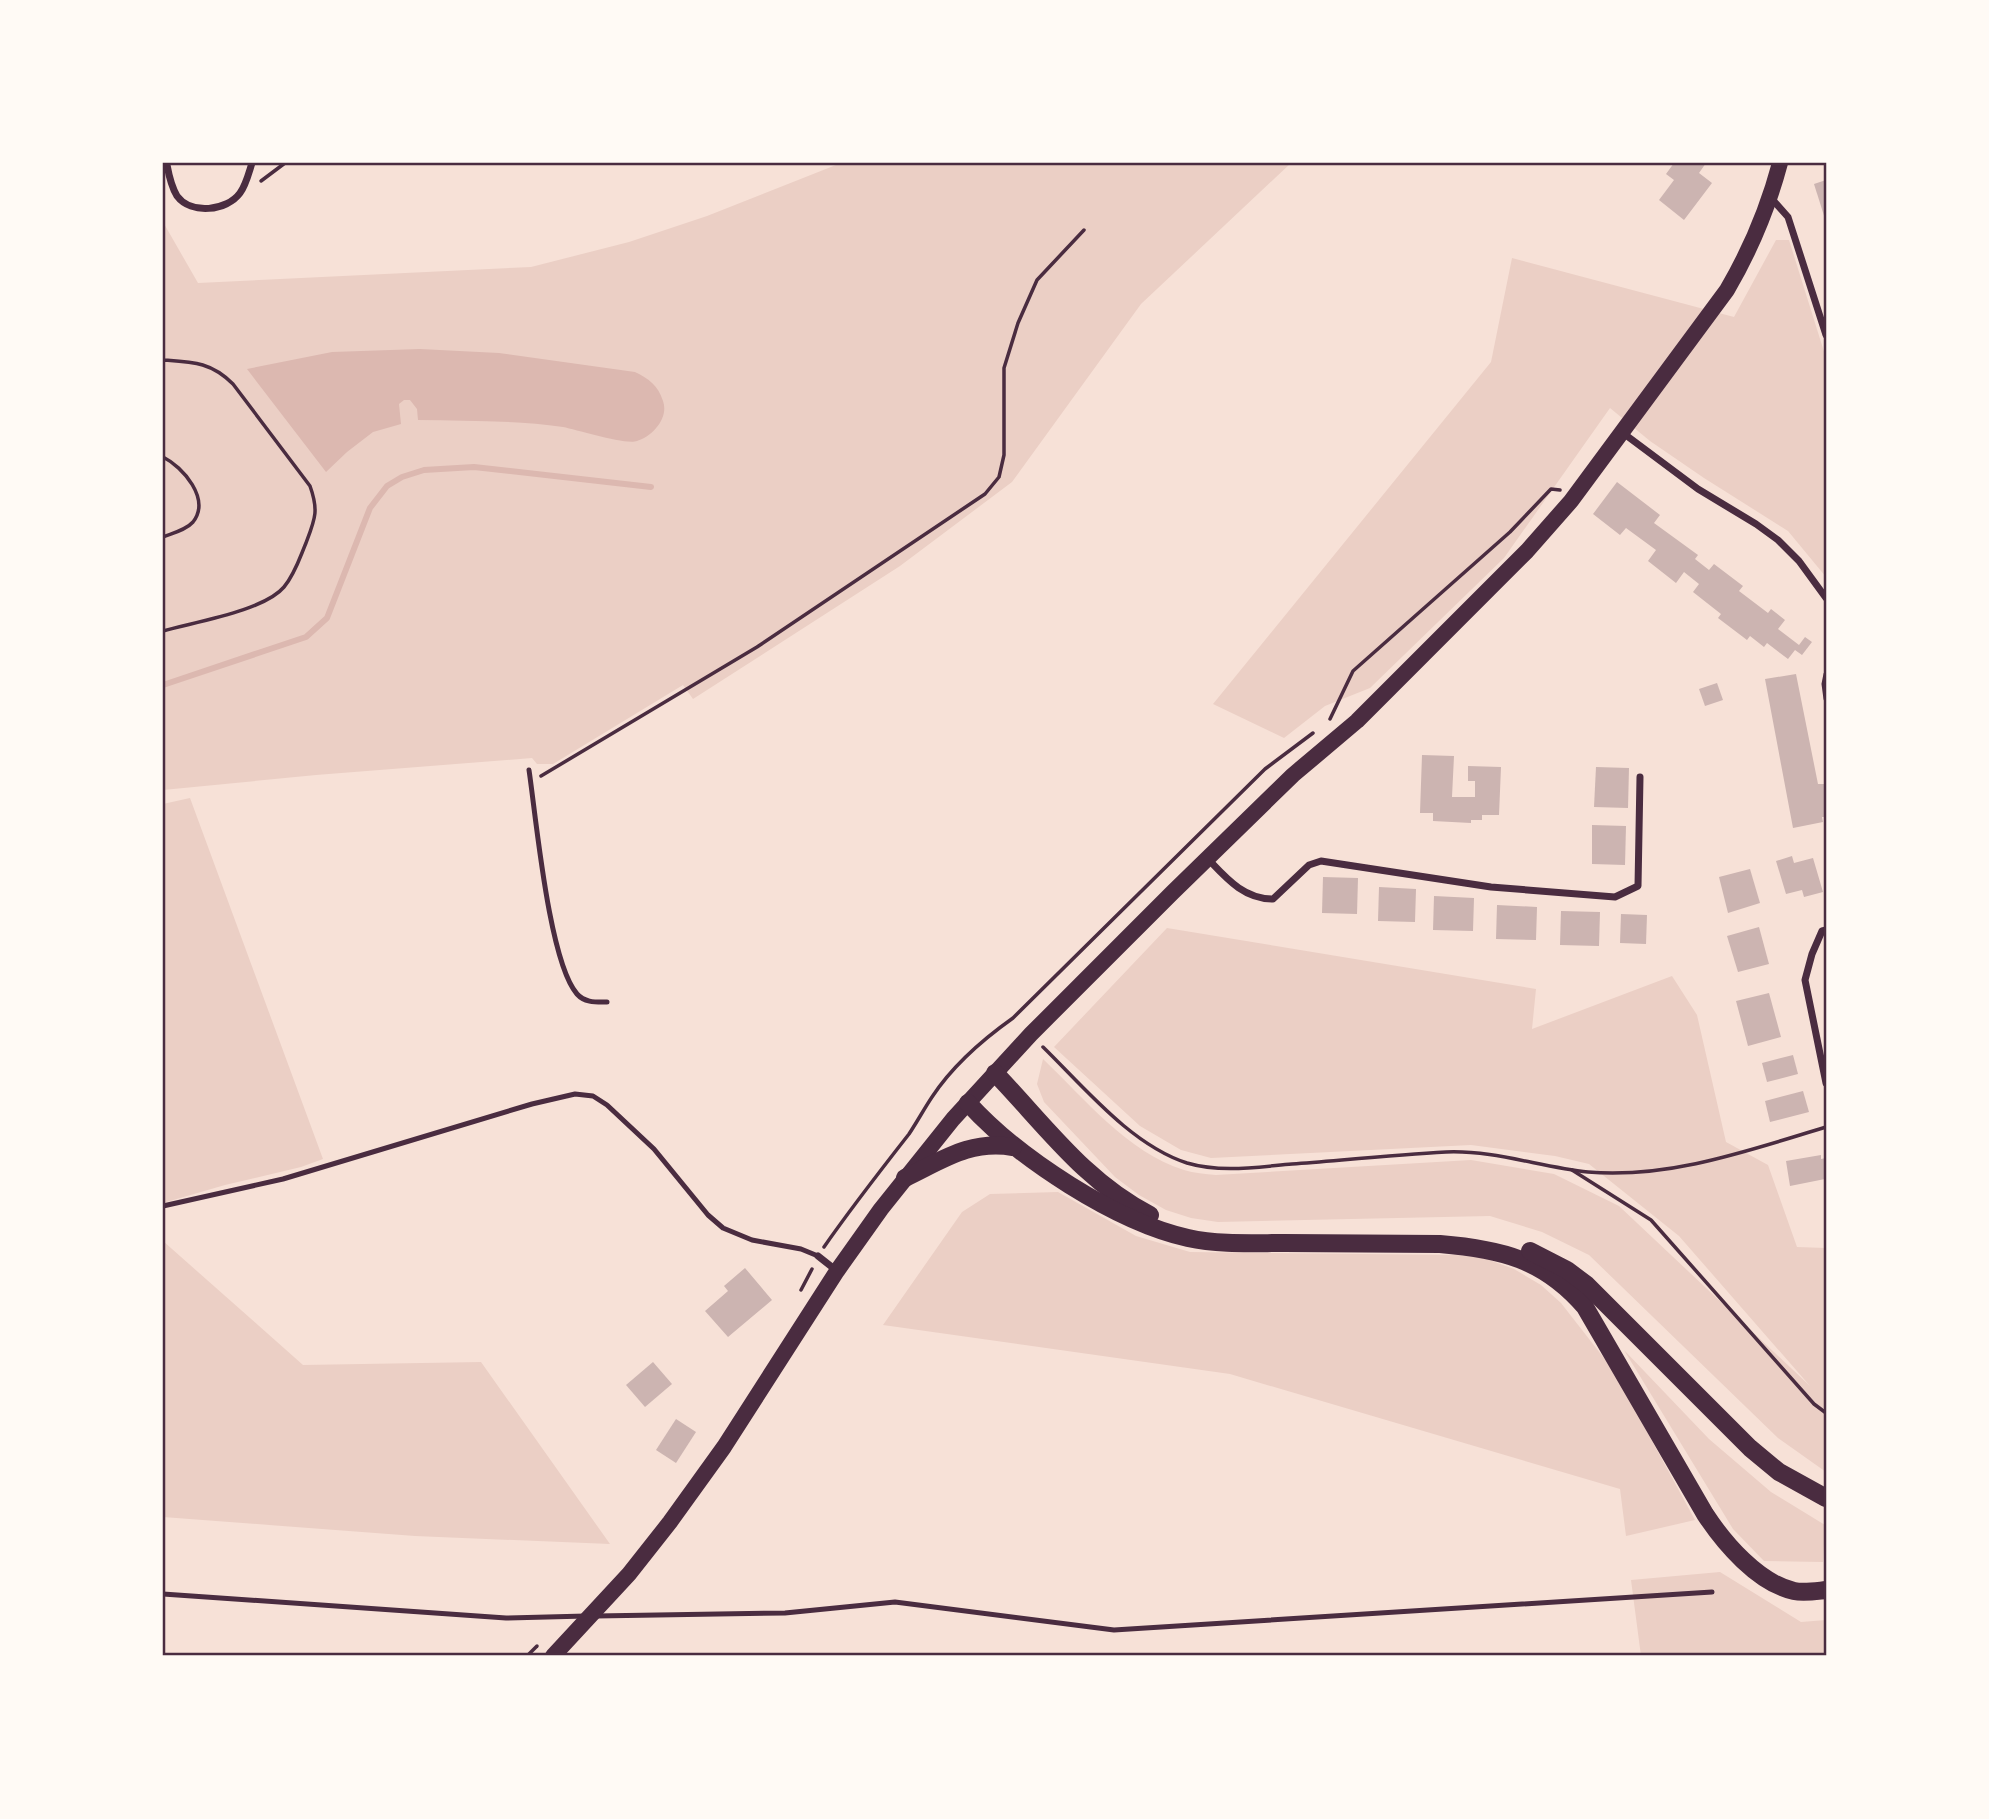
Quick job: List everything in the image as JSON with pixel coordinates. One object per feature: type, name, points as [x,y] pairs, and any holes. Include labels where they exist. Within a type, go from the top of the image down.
[{"type":"highway","points":[[995,1073],[1063,1149],[1094,1178],[1130,1205],[1160,1219],[1185,1227],[1215,1231],[1476,1235],[1513,1244],[1537,1254],[1567,1270],[1587,1285],[1750,1448],[1779,1472],[1826,1498]]},
{"type":"highway","points":[[968,1103],[1014,1148],[1114,1210],[1154,1229],[1191,1239],[1231,1243],[1440,1244],[1474,1247],[1507,1254],[1543,1270],[1559,1281],[1585,1307],[1720,1537],[1744,1562],[1772,1582],[1797,1592],[1826,1590]]},
{"type":"highway","points":[[905,1178],[961,1150],[988,1145],[1014,1148]]},
{"type":"main road","points":[[553,1656],[608,1597],[670,1522],[716,1458],[837,1271],[905,1178],[968,1103],[1031,1034],[1293,775],[1357,722],[1551,525],[1623,433],[1727,290],[1745,260],[1771,198],[1780,163]]},
{"type":"street","points":[[167,165],[169,180],[178,198],[194,207],[211,208],[230,202],[241,192],[252,163]]},
{"type":"street","points":[[1771,198],[1787,217],[1826,335]]},
{"type":"street","points":[[1623,433],[1699,489],[1778,540],[1799,561],[1826,598]]},
{"type":"street","points":[[1208,859],[1230,882],[1248,895],[1261,899],[1273,899],[1309,864],[1321,861],[1491,887],[1615,897],[1638,887],[1640,777]]},
{"type":"street","points":[[1826,930],[1822,931],[1811,954],[1805,980],[1826,1083]]},
{"type":"street","points":[[818,1256],[837,1271]]},
{"type":"lane","points":[[1826,674],[1826,699]]},
{"type":"lane","points":[[529,770],[542,867],[565,973],[579,996],[589,1001],[607,1002]]},
{"type":"lane","points":[[163,1206],[283,1179],[532,1104],[575,1094],[593,1096],[607,1105],[654,1149],[708,1215],[723,1228],[736,1235],[801,1249],[818,1256]]},
{"type":"lane","points":[[163,1594],[506,1618],[785,1613],[895,1602],[1114,1630],[1713,1592]]},
{"type":"path","points":[[531,784],[757,647],[985,494],[999,477],[1004,455],[1004,368],[1018,323],[1037,280],[1084,230]]},
{"type":"path","points":[[163,360],[207,365],[221,372],[310,486],[316,503],[316,518],[298,564],[284,588],[264,602],[163,631]]},
{"type":"path","points":[[163,457],[186,475],[196,490],[198,501],[193,522],[187,528],[163,537]]},
{"type":"path","points":[[1326,723],[1332,717],[1353,671],[1510,531],[1551,489],[1559,489],[1573,498]]},
{"type":"path","points":[[797,1300],[818,1256],[845,1216],[911,1131],[933,1095],[984,1039],[1013,1018],[1265,769],[1316,730]]},
{"type":"path","points":[[1013,1018],[1107,1110],[1145,1142],[1187,1163],[1222,1168],[1467,1152],[1571,1169],[1634,1172],[1678,1167],[1826,1127]]},
{"type":"path","points":[[1571,1169],[1651,1220],[1814,1404],[1826,1413]]},
{"type":"shaded area","points":[[841,163],[1291,163],[1141,304],[1012,482],[900,566],[693,699],[683,685],[553,764],[537,764],[532,758],[163,790],[163,222],[198,283],[531,267],[629,242],[707,216]]},
{"type":"shaded area","points":[[1776,240],[1789,240],[1826,358],[1826,577],[1788,531],[1650,441],[1610,408],[1504,558],[1370,688],[1325,706],[1284,738],[1213,704],[1491,362],[1512,258],[1734,317]]},
{"type":"shaded area","points":[[420,349],[499,353],[635,372],[656,387],[663,401],[664,414],[654,431],[643,439],[631,442],[545,425],[418,420],[417,409],[410,400],[404,400],[399,404],[401,424],[373,432],[326,472],[247,369],[332,352]]},
{"type":"shaded area","points":[[190,798],[323,1159],[163,1203],[163,804]]},
{"type":"shaded area","points":[[1167,928],[1536,989],[1532,1029],[1672,976],[1697,1015],[1726,1142],[1768,1165],[1797,1247],[1826,1248],[1826,1472],[1778,1438],[1589,1255],[1542,1232],[1490,1216],[1218,1222],[1191,1218],[1166,1210],[1115,1177],[1044,1102],[1037,1084],[1043,1059],[1125,1138],[1163,1162],[1188,1171],[1216,1175],[1471,1160],[1554,1174],[1619,1206],[1810,1386],[1679,1236],[1589,1164],[1555,1156],[1471,1145],[1211,1158],[1181,1150],[1140,1126],[1054,1047]]},
{"type":"shaded area","points":[[1058,1192],[1136,1236],[1190,1252],[1456,1255],[1484,1258],[1514,1269],[1541,1285],[1561,1303],[1614,1371],[1695,1520],[1626,1536],[1620,1489],[1230,1374],[883,1325],[962,1212],[990,1194]]},
{"type":"shaded area","points":[[163,1241],[303,1365],[481,1362],[610,1544],[415,1536],[163,1517]]},
{"type":"shaded area","points":[[1624,1350],[1709,1439],[1771,1492],[1825,1525],[1823,1562],[1764,1561],[1733,1529]]},
{"type":"shaded area","points":[[1720,1572],[1801,1622],[1826,1620],[1826,1656],[1641,1656],[1631,1580]]},
{"type":"building","points":[[1674,163],[1706,163],[1699,173],[1712,183],[1684,220],[1659,200],[1674,180],[1666,174]]},
{"type":"building","points":[[1826,180],[1826,222],[1814,184]]},
{"type":"building","points":[[1617,482],[1660,515],[1654,523],[1698,555],[1695,559],[1709,570],[1714,564],[1743,586],[1739,591],[1768,613],[1771,609],[1785,620],[1778,629],[1799,645],[1805,637],[1812,642],[1802,655],[1795,650],[1788,659],[1767,643],[1764,647],[1750,636],[1747,640],[1718,618],[1721,614],[1693,592],[1699,584],[1684,572],[1676,583],[1648,561],[1656,550],[1626,528],[1620,535],[1593,514]]},
{"type":"building","points":[[1796,674],[1818,784],[1826,784],[1826,817],[1822,817],[1823,822],[1793,828],[1765,679]]},
{"type":"building","points":[[1717,683],[1723,700],[1705,706],[1699,689]]},
{"type":"building","points":[[1422,755],[1454,756],[1452,797],[1475,797],[1475,781],[1468,781],[1468,766],[1501,767],[1499,815],[1482,815],[1482,820],[1471,820],[1471,823],[1433,821],[1433,813],[1420,813]]},
{"type":"building","points":[[1596,767],[1629,768],[1628,808],[1594,807]]},
{"type":"building","points":[[1592,825],[1626,826],[1625,865],[1592,864]]},
{"type":"building","points":[[1792,856],[1794,863],[1813,858],[1823,892],[1804,897],[1802,890],[1786,894],[1776,861]]},
{"type":"building","points":[[1750,869],[1760,903],[1728,913],[1719,877]]},
{"type":"building","points":[[1323,877],[1358,878],[1357,914],[1322,913]]},
{"type":"building","points":[[1379,887],[1416,889],[1415,922],[1378,921]]},
{"type":"building","points":[[1434,896],[1474,898],[1473,931],[1433,930]]},
{"type":"building","points":[[1497,905],[1537,907],[1536,940],[1496,939]]},
{"type":"building","points":[[1561,911],[1600,912],[1599,946],[1560,945]]},
{"type":"building","points":[[1621,914],[1647,915],[1646,944],[1620,943]]},
{"type":"building","points":[[1759,927],[1769,964],[1738,972],[1727,936]]},
{"type":"building","points":[[1769,993],[1781,1037],[1748,1046],[1736,1001]]},
{"type":"building","points":[[1793,1055],[1798,1074],[1767,1082],[1762,1063]]},
{"type":"building","points":[[1803,1091],[1809,1112],[1770,1122],[1765,1101]]},
{"type":"building","points":[[1821,1155],[1821,1159],[1826,1158],[1825,1179],[1790,1186],[1786,1161]]},
{"type":"building","points":[[745,1268],[772,1300],[728,1337],[705,1311],[728,1291],[724,1286]]},
{"type":"building","points":[[653,1362],[672,1384],[645,1407],[626,1385]]},
{"type":"building","points":[[676,1419],[696,1432],[676,1463],[656,1450]]},
{"type":"waterway","points":[[163,685],[306,637],[327,618],[370,508],[387,486],[402,477],[424,470],[474,467],[651,487]]}]
